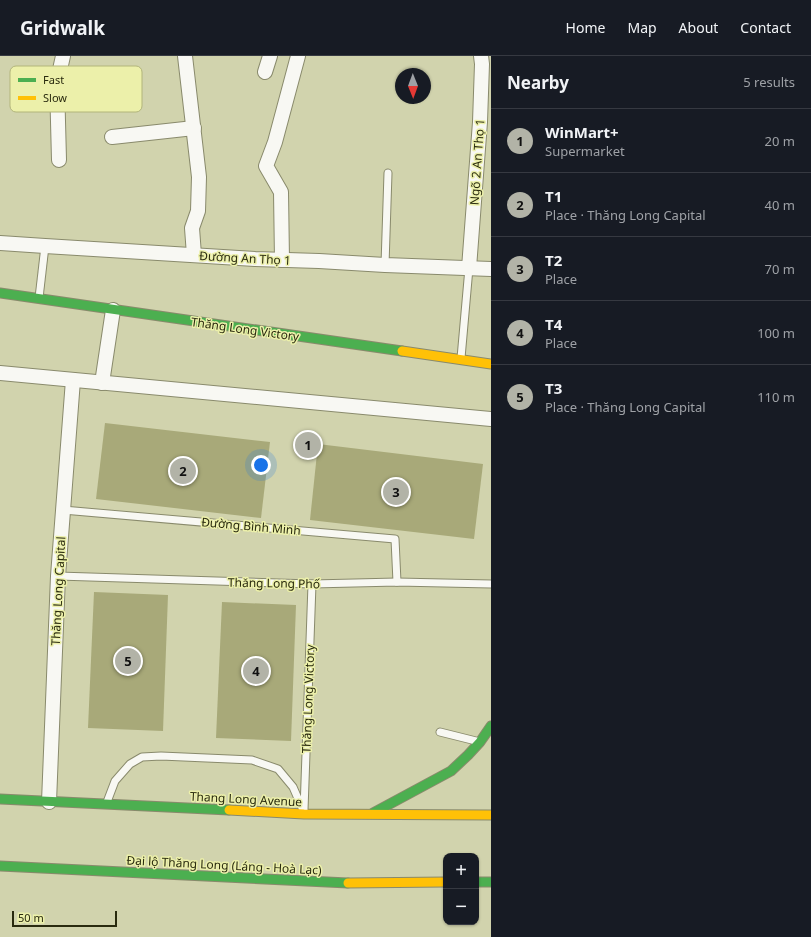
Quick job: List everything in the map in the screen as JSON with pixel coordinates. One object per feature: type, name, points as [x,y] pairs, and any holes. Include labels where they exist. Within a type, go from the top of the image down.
[{"type":"main road","name":"Thăng Long Victory","points":[[0,293],[491,364]]},
{"type":"main road","points":[[370,815],[450,771],[480,742],[491,726]]},
{"type":"main road","name":"Thang Long Avenue","points":[[0,799],[304,814],[491,815]]},
{"type":"main road","name":"Đại lộ Thăng Long (Láng - Hoà Lạc)","points":[[0,866],[354,883],[443,882]]},
{"type":"main road","points":[[479,882],[491,882]]},
{"type":"street","points":[[61,66],[63,56]]},
{"type":"street","points":[[186,56],[199,177],[198,211],[192,228],[194,256]]},
{"type":"street","points":[[265,72],[270,56]]},
{"type":"street","points":[[282,260],[281,192],[266,166],[275,142],[298,56]]},
{"type":"street","name":"Ngõ 2 An Thọ 1","points":[[469,268],[480,122],[481,56]]},
{"type":"street","points":[[58,112],[59,160]]},
{"type":"street","points":[[112,137],[194,128]]},
{"type":"street","name":"Đường An Thọ 1","points":[[0,243],[194,256],[491,269]]},
{"type":"street","points":[[102,383],[113,310]]},
{"type":"street","points":[[0,373],[491,419]]},
{"type":"street","name":"Thăng Long Capital","points":[[49,802],[58,576],[73,380]]},
{"type":"lane","points":[[385,265],[388,173]]},
{"type":"lane","points":[[39,299],[45,246]]},
{"type":"lane","points":[[461,360],[469,268]]},
{"type":"lane","name":"Đường Bình Minh","points":[[63,510],[395,539],[397,582]]},
{"type":"lane","name":"Thăng Long Phố","points":[[58,576],[312,584],[397,582],[491,584]]},
{"type":"lane","name":"Thăng Long Victory","points":[[304,814],[312,584]]},
{"type":"lane","points":[[440,732],[480,742]]},
{"type":"lane","points":[[106,804],[115,781],[130,764],[142,757],[160,756],[252,760],[278,769],[293,787],[304,814]]},
{"type":"building","points":[[105,423],[270,442],[261,518],[96,499]]},
{"type":"building","points":[[318,444],[483,464],[474,539],[310,520]]},
{"type":"building","points":[[94,592],[168,595],[163,731],[88,728]]},
{"type":"building","points":[[222,602],[296,605],[291,741],[216,738]]},
{"type":"traffic: fast","points":[[0,293],[402,351]]},
{"type":"traffic: fast","points":[[373,813],[451,771],[480,742],[491,726]]},
{"type":"traffic: fast","points":[[0,799],[229,810]]},
{"type":"traffic: fast","points":[[0,866],[348,883]]},
{"type":"traffic: fast","points":[[479,882],[491,882]]},
{"type":"traffic: slow","points":[[402,351],[491,364]]},
{"type":"traffic: slow","points":[[229,810],[304,814],[491,815]]},
{"type":"traffic: slow","points":[[348,883],[443,882]]},
{"type":"place","name":"WinMart+","points":[[308,445]]},
{"type":"place","name":"T1","points":[[183,471]]},
{"type":"place","name":"T2","points":[[396,492]]},
{"type":"place","name":"T3","points":[[128,661]]},
{"type":"place","name":"T4","points":[[256,671]]}]
